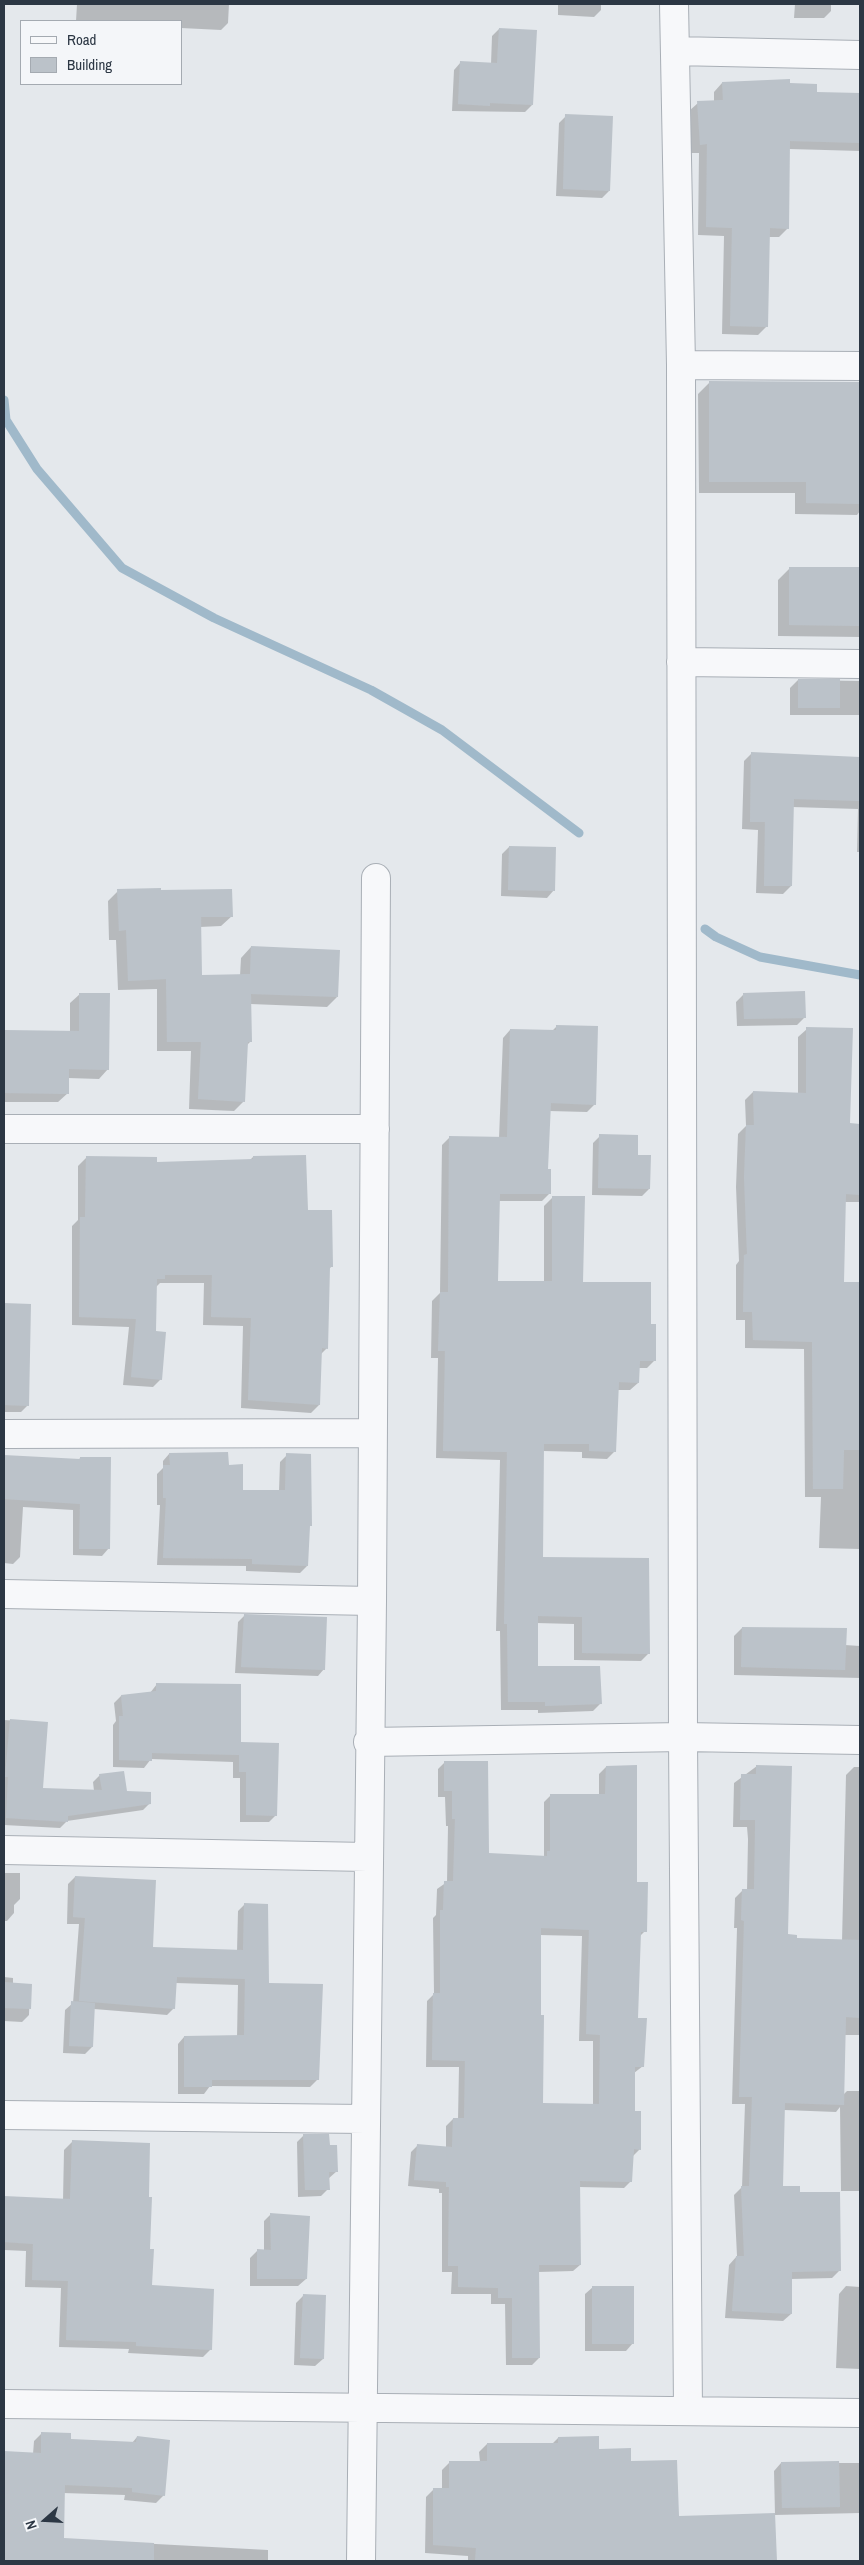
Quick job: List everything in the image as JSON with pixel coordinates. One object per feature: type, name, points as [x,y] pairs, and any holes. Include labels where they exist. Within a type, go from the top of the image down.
[{"type":"street","points":[[674,4],[681,365],[683,1737],[688,2411]]},
{"type":"street","points":[[675,51],[860,55]]},
{"type":"street","points":[[681,365],[860,366]]},
{"type":"street","points":[[681,662],[860,664]]},
{"type":"street","points":[[361,2561],[368,1742],[372,1601],[376,878]]},
{"type":"street","points":[[4,1129],[375,1129]]},
{"type":"street","points":[[4,1434],[373,1433]]},
{"type":"street","points":[[4,1594],[372,1601]]},
{"type":"street","points":[[368,1742],[683,1737],[860,1740]]},
{"type":"street","points":[[4,1850],[367,1857]]},
{"type":"street","points":[[4,2115],[365,2119]]},
{"type":"street","points":[[4,2404],[860,2413]]},
{"type":"building","points":[[499,28],[537,30],[533,105],[490,103],[490,106],[458,104],[460,61],[497,63]]},
{"type":"building","points":[[790,79],[790,83],[817,84],[817,92],[860,93],[860,143],[790,141],[789,229],[770,228],[768,327],[730,326],[732,228],[706,227],[707,144],[700,145],[697,101],[723,100],[722,82]]},
{"type":"building","points":[[565,114],[613,116],[610,191],[563,189]]},
{"type":"building","points":[[709,381],[860,382],[860,504],[806,503],[806,482],[709,482]]},
{"type":"building","points":[[789,567],[860,567],[860,626],[789,625]]},
{"type":"building","points":[[798,679],[840,679],[840,708],[798,708]]},
{"type":"building","points":[[751,752],[860,757],[859,801],[794,799],[792,886],[764,886],[765,822],[750,822]]},
{"type":"building","points":[[509,846],[556,847],[555,891],[508,890]]},
{"type":"building","points":[[161,888],[161,890],[232,889],[233,917],[201,917],[202,975],[250,974],[251,946],[340,950],[338,997],[251,994],[252,1042],[248,1042],[245,1102],[198,1099],[201,1042],[167,1042],[166,979],[128,981],[126,930],[119,931],[117,889]]},
{"type":"building","points":[[805,991],[806,1018],[744,1019],[743,993]]},
{"type":"building","points":[[79,993],[110,993],[109,1070],[69,1069],[69,1094],[5,1093],[5,1030],[79,1031]]},
{"type":"building","points":[[556,1025],[598,1026],[596,1105],[551,1103],[548,1169],[551,1169],[551,1194],[500,1194],[498,1281],[552,1281],[552,1196],[585,1196],[583,1282],[651,1282],[651,1324],[656,1324],[656,1361],[640,1361],[639,1383],[619,1382],[616,1452],[589,1451],[589,1444],[544,1444],[543,1557],[649,1558],[650,1654],[582,1653],[582,1617],[538,1616],[538,1666],[600,1666],[602,1704],[545,1706],[545,1702],[508,1702],[507,1624],[504,1624],[507,1452],[443,1451],[445,1351],[438,1351],[440,1292],[448,1292],[449,1136],[507,1137],[510,1029],[556,1030]]},
{"type":"building","points":[[806,1027],[853,1028],[850,1123],[860,1124],[860,1195],[846,1194],[844,1282],[860,1282],[860,1450],[844,1450],[843,1489],[813,1489],[812,1342],[753,1340],[752,1312],[743,1312],[744,1255],[747,1254],[744,1178],[746,1125],[754,1125],[753,1091],[806,1093]]},
{"type":"building","points":[[599,1134],[638,1135],[638,1155],[651,1155],[650,1189],[598,1188]]},
{"type":"building","points":[[306,1155],[308,1210],[332,1210],[333,1267],[330,1267],[328,1349],[322,1348],[320,1405],[248,1400],[251,1318],[211,1317],[212,1275],[165,1275],[165,1279],[157,1279],[156,1331],[166,1332],[162,1380],[131,1377],[136,1319],[79,1317],[80,1217],[85,1217],[86,1156],[157,1157],[157,1162],[253,1159],[253,1156]]},
{"type":"building","points":[[4,1303],[31,1304],[29,1406],[4,1405]]},
{"type":"building","points":[[228,1452],[229,1465],[243,1464],[243,1490],[285,1490],[286,1453],[311,1454],[312,1526],[310,1526],[308,1566],[252,1564],[252,1559],[163,1558],[166,1498],[163,1498],[163,1465],[170,1465],[169,1453]]},
{"type":"building","points":[[4,1455],[80,1459],[80,1457],[111,1457],[110,1549],[79,1549],[80,1504],[4,1499]]},
{"type":"building","points":[[244,1614],[327,1617],[325,1670],[241,1667]]},
{"type":"building","points":[[742,1627],[847,1628],[845,1670],[741,1667]]},
{"type":"building","points":[[156,1683],[241,1684],[241,1742],[279,1743],[277,1816],[246,1815],[246,1772],[239,1772],[239,1755],[152,1753],[152,1761],[119,1760],[119,1716],[123,1716],[121,1695],[156,1691]]},
{"type":"building","points":[[10,1719],[48,1722],[43,1788],[102,1790],[99,1774],[124,1771],[127,1791],[151,1792],[151,1804],[68,1816],[68,1822],[6,1818],[8,1777],[5,1777]]},
{"type":"building","points":[[444,1761],[488,1761],[489,1853],[547,1856],[547,1851],[550,1851],[550,1794],[605,1794],[606,1766],[637,1765],[637,1882],[648,1882],[647,1932],[641,1932],[638,2018],[647,2018],[644,2067],[635,2067],[635,2111],[641,2111],[641,2150],[634,2149],[632,2182],[580,2181],[581,2265],[539,2265],[540,2358],[512,2358],[512,2298],[498,2298],[498,2288],[458,2287],[458,2266],[448,2266],[449,2187],[446,2187],[446,2182],[414,2180],[417,2144],[452,2147],[453,2118],[464,2118],[465,2061],[432,2060],[433,1993],[440,1993],[440,1910],[443,1910],[444,1881],[453,1881],[455,1819],[452,1819],[452,1791],[444,1791]],"holes":[[[541,1928],[589,1930],[586,2034],[600,2035],[599,2104],[543,2103],[544,2015],[541,2015]]]},
{"type":"building","points":[[756,1765],[792,1766],[788,1934],[797,1935],[797,1938],[860,1940],[860,2018],[846,2017],[844,2105],[785,2103],[783,2186],[800,2186],[800,2192],[840,2192],[841,2271],[792,2272],[792,2314],[732,2311],[736,2256],[744,2256],[741,2186],[749,2186],[752,2097],[739,2097],[744,1921],[741,1920],[742,1889],[754,1889],[755,1831],[755,1820],[740,1820],[741,1774],[756,1774]]},
{"type":"building","points":[[75,1876],[156,1880],[153,1947],[243,1950],[244,1903],[268,1904],[269,1983],[323,1984],[319,2080],[212,2080],[212,2087],[184,2087],[184,2036],[244,2035],[245,1979],[177,1977],[175,2009],[79,2001],[85,1918],[73,1917]]},
{"type":"building","points":[[4,1982],[32,1984],[31,2009],[4,2008]]},
{"type":"building","points":[[71,2001],[95,2003],[93,2047],[69,2046]]},
{"type":"building","points":[[303,2134],[329,2134],[330,2145],[337,2145],[338,2172],[329,2172],[330,2190],[305,2190]]},
{"type":"building","points":[[72,2140],[150,2143],[149,2197],[152,2197],[150,2249],[154,2249],[152,2285],[214,2289],[212,2350],[136,2346],[136,2342],[66,2340],[68,2281],[32,2280],[33,2244],[4,2242],[4,2196],[70,2199]]},
{"type":"building","points":[[270,2213],[310,2216],[307,2279],[257,2279],[257,2249],[271,2250]]},
{"type":"building","points":[[592,2286],[634,2286],[634,2344],[592,2344]]},
{"type":"building","points":[[303,2294],[326,2295],[324,2359],[300,2358]]},
{"type":"building","points":[[41,2432],[71,2433],[71,2439],[136,2442],[137,2436],[170,2440],[165,2496],[132,2492],[132,2488],[65,2485],[64,2538],[154,2543],[154,2561],[4,2561],[4,2451],[41,2453]]},
{"type":"building","points":[[599,2436],[599,2449],[631,2448],[631,2461],[677,2460],[679,2516],[775,2513],[777,2561],[475,2561],[476,2548],[433,2545],[433,2488],[449,2488],[449,2461],[487,2461],[487,2443],[558,2443],[558,2437]]},
{"type":"building","points":[[839,2461],[840,2507],[782,2508],[781,2462]]},
{"type":"waterway","points":[[4,400],[6,420],[37,469],[122,568],[214,618],[371,690],[442,730],[579,833]]},
{"type":"waterway","points":[[705,929],[716,937],[760,957],[860,975]]}]
